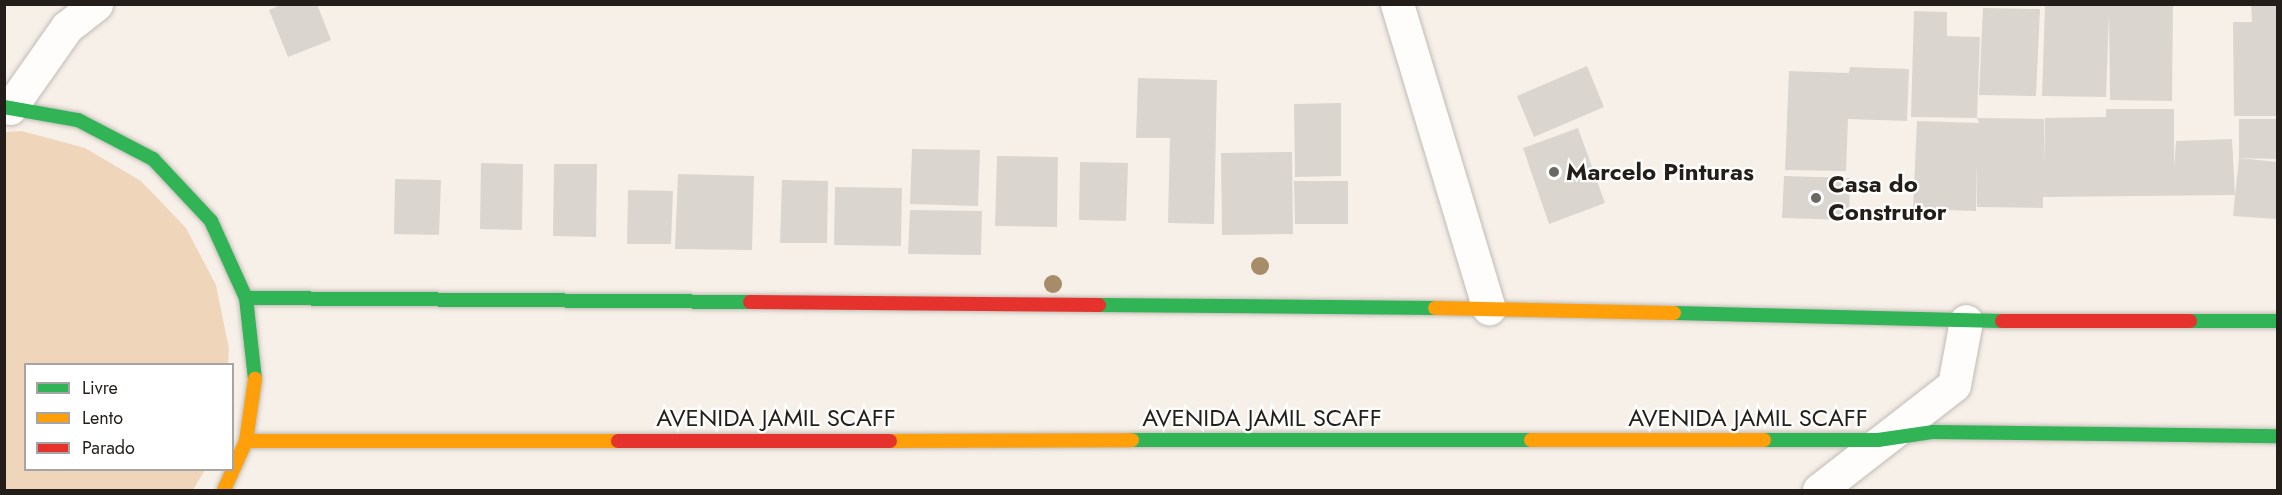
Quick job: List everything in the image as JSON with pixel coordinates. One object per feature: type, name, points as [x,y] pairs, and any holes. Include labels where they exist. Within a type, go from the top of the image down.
[{"type":"main road","points":[[8,108],[78,120],[153,159],[211,221],[246,298],[256,369],[246,441],[234,468]]},
{"type":"main road","points":[[246,298],[1489,308],[1966,321],[2277,321]]},
{"type":"main road","name":"AVENIDA JAMIL SCAFF","points":[[246,441],[1878,440],[1933,432],[2277,436]]},
{"type":"main road","points":[[224,490],[233,471]]},
{"type":"street","points":[[8,108],[67,27],[96,4]]},
{"type":"street","points":[[1397,4],[1489,308]]},
{"type":"street","points":[[1819,490],[1878,440],[1954,385],[1966,321]]},
{"type":"shaded area","points":[[22,131],[85,148],[141,181],[186,228],[216,285],[229,349],[228,363],[24,363],[24,471],[204,471],[193,490],[5,490],[5,132]]},
{"type":"building","points":[[282,4],[317,4],[331,40],[288,57],[269,10]]},
{"type":"building","points":[[2045,4],[2173,4],[2172,101],[2110,100],[2109,13],[2106,97],[2042,96]]},
{"type":"building","points":[[2251,4],[2277,4],[2277,116],[2234,116],[2233,22],[2252,22]]},
{"type":"building","points":[[1983,8],[2040,9],[2036,96],[1979,95]]},
{"type":"building","points":[[1914,11],[1947,12],[1947,36],[1980,37],[1977,118],[1911,117]]},
{"type":"building","points":[[1587,66],[1604,107],[1534,137],[1517,96]]},
{"type":"building","points":[[1850,67],[1909,69],[1907,121],[1848,119],[1846,171],[1785,170],[1789,71],[1849,73]]},
{"type":"building","points":[[1138,78],[1217,80],[1214,224],[1168,223],[1170,138],[1136,138]]},
{"type":"building","points":[[1341,103],[1341,176],[1295,177],[1294,104]]},
{"type":"building","points":[[2106,109],[2174,109],[2174,169],[2176,141],[2232,139],[2235,195],[2043,197],[2043,208],[1977,207],[1977,161],[1976,211],[1913,209],[1917,121],[1979,123],[1977,118],[2044,119],[2044,167],[2045,118],[2106,117]]},
{"type":"building","points":[[2239,119],[2277,119],[2277,159],[2239,158]]},
{"type":"building","points":[[1578,128],[1605,203],[1549,224],[1523,148]]},
{"type":"building","points":[[912,149],[980,150],[978,206],[910,204]]},
{"type":"building","points":[[1292,152],[1293,234],[1222,235],[1221,153]]},
{"type":"building","points":[[997,156],[1058,157],[1057,227],[995,226]]},
{"type":"building","points":[[2239,158],[2277,162],[2277,219],[2233,216]]},
{"type":"building","points":[[1080,162],[1128,163],[1126,221],[1079,220]]},
{"type":"building","points":[[481,163],[523,164],[522,230],[480,229]]},
{"type":"building","points":[[554,164],[597,164],[596,237],[553,236]]},
{"type":"building","points":[[678,174],[754,176],[752,250],[675,249]]},
{"type":"building","name":"Casa do Construtor","points":[[1784,176],[1850,178],[1849,220],[1782,218]]},
{"type":"building","points":[[395,179],[441,180],[439,235],[394,234]]},
{"type":"building","points":[[782,180],[828,181],[827,243],[780,243]]},
{"type":"building","points":[[1294,181],[1348,181],[1348,224],[1295,224]]},
{"type":"building","points":[[835,187],[902,188],[901,246],[834,245]]},
{"type":"building","points":[[628,190],[673,191],[671,244],[627,244]]},
{"type":"building","points":[[910,210],[982,211],[981,255],[908,254]]},
{"type":"traffic: fast","points":[[4,107],[78,120],[153,159],[211,221],[246,298],[255,379]]},
{"type":"traffic: fast","points":[[246,298],[750,302]]},
{"type":"traffic: fast","points":[[1099,305],[1435,308]]},
{"type":"traffic: fast","points":[[1674,313],[2002,321]]},
{"type":"traffic: fast","points":[[2190,321],[2278,321]]},
{"type":"traffic: fast","points":[[1764,440],[1878,440],[1933,432],[2278,436]]},
{"type":"traffic: fast","points":[[1132,440],[1531,440]]},
{"type":"traffic: slow","points":[[1435,308],[1674,313]]},
{"type":"traffic: slow","points":[[234,468],[246,441],[255,379]]},
{"type":"traffic: slow","points":[[890,441],[1132,440]]},
{"type":"traffic: slow","points":[[1531,440],[1764,440]]},
{"type":"traffic: slow","points":[[246,441],[618,441]]},
{"type":"traffic: slow","points":[[224,490],[233,471]]},
{"type":"traffic: jam","points":[[750,302],[1099,305]]},
{"type":"traffic: jam","points":[[2002,321],[2190,321]]},
{"type":"traffic: jam","points":[[618,441],[890,441]]},
{"type":"place","name":"Marcelo Pinturas","points":[[1554,172]]},
{"type":"place","name":"Casa do Construtor","points":[[1816,198]]}]
